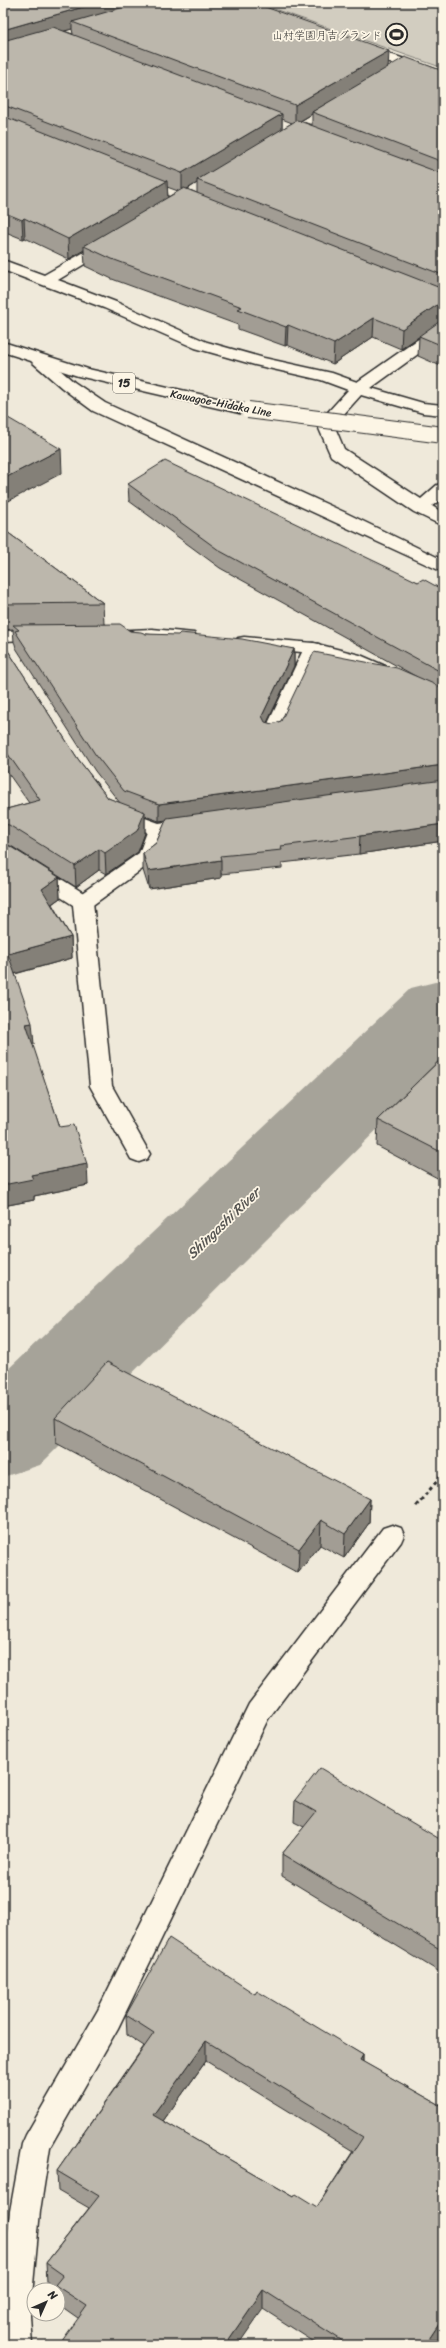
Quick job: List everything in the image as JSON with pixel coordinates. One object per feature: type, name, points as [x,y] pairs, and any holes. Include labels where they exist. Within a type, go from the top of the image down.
[{"type":"street","points":[[350,44],[443,77]]},
{"type":"street","points":[[389,76],[409,65]]},
{"type":"street","points":[[47,280],[121,236]]},
{"type":"street","points":[[3,265],[47,280],[201,345],[261,362],[326,376],[383,398],[423,408],[443,410]]},
{"type":"street","points":[[443,329],[358,389],[325,424],[330,439],[337,452],[420,508],[443,521]]},
{"type":"street","name":"Kawagoe-Hidaka Line","points":[[3,347],[91,375],[248,410],[443,435]]},
{"type":"street","points":[[38,359],[68,385],[99,407],[338,516],[443,567]]},
{"type":"street","points":[[420,508],[443,489]]},
{"type":"street","points":[[97,635],[152,634],[206,639]]},
{"type":"street","points":[[4,644],[58,635]]},
{"type":"street","points":[[229,641],[313,648],[354,659],[443,698]]},
{"type":"street","points":[[272,734],[313,648]]},
{"type":"street","points":[[104,797],[118,814],[158,829],[213,821]]},
{"type":"street","points":[[83,902],[148,856],[158,829]]},
{"type":"street","points":[[3,851],[83,902]]},
{"type":"street","points":[[83,902],[101,1086],[139,1154]]},
{"type":"street","points":[[17,2345],[15,2316],[25,2211],[36,2144],[108,2019],[258,1712],[392,1535]]},
{"type":"shaded area","name":"山村学園月吉グランド","points":[[257,3],[443,3],[443,68]]},
{"type":"building","points":[[3,3],[97,3],[3,30]]},
{"type":"building","points":[[138,3],[254,3],[389,51],[295,105],[72,22]]},
{"type":"building","points":[[53,27],[282,114],[182,173],[3,105],[3,41]]},
{"type":"building","points":[[405,57],[443,71],[443,162],[312,112]]},
{"type":"building","points":[[3,116],[167,181],[68,239],[24,218],[22,220],[3,212]]},
{"type":"building","points":[[297,120],[443,174],[443,275],[197,180]]},
{"type":"building","points":[[184,188],[443,289],[443,304],[437,305],[402,329],[374,318],[334,344],[288,325],[286,327],[238,309],[242,307],[112,259],[84,246]]},
{"type":"building","points":[[443,319],[443,346],[419,336]]},
{"type":"building","points":[[3,415],[61,449],[3,479]]},
{"type":"building","points":[[165,461],[418,582],[423,579],[443,590],[443,673],[220,551],[128,484]]},
{"type":"building","points":[[3,529],[103,603],[3,604]]},
{"type":"building","points":[[120,624],[130,631],[146,634],[178,635],[180,633],[242,639],[294,649],[262,716],[265,722],[272,724],[281,721],[314,652],[397,668],[443,688],[443,765],[159,804],[124,791],[95,754],[15,631],[19,630],[13,625]]},
{"type":"building","points":[[3,643],[78,759],[108,798],[145,812],[137,831],[105,853],[99,849],[75,866],[9,825],[3,824],[3,810],[40,800],[3,747]]},
{"type":"building","points":[[443,780],[443,824],[281,846],[282,850],[220,856],[221,860],[148,871],[143,853],[156,843],[167,818]]},
{"type":"building","points":[[3,842],[59,877],[42,889],[71,937],[8,954],[32,1023],[26,1024],[60,1127],[74,1125],[87,1164],[31,1175],[33,1179],[3,1185]]},
{"type":"building","points":[[443,1057],[443,1153],[378,1120]]},
{"type":"building","points":[[107,1362],[370,1499],[345,1534],[321,1520],[299,1549],[55,1418]]},
{"type":"building","points":[[320,1768],[443,1841],[443,1951],[282,1854],[316,1812],[295,1800]]},
{"type":"building","points":[[169,1938],[255,1994],[257,1991],[363,2055],[360,2060],[443,2107],[443,2318],[425,2345],[349,2345],[263,2290],[225,2345],[59,2345],[87,2306],[66,2292],[66,2282],[57,2282],[63,2275],[46,2263],[99,2196],[57,2171],[154,2033],[126,2015]],"holes":[[[206,2041],[363,2137],[317,2207],[296,2194],[294,2197],[153,2115]]]},
{"type":"waterway","name":"Shingashi River","points":[[3,1437],[443,1010]]},
{"type":"place","name":"山村学園月吉グランド","points":[[397,35]]}]
